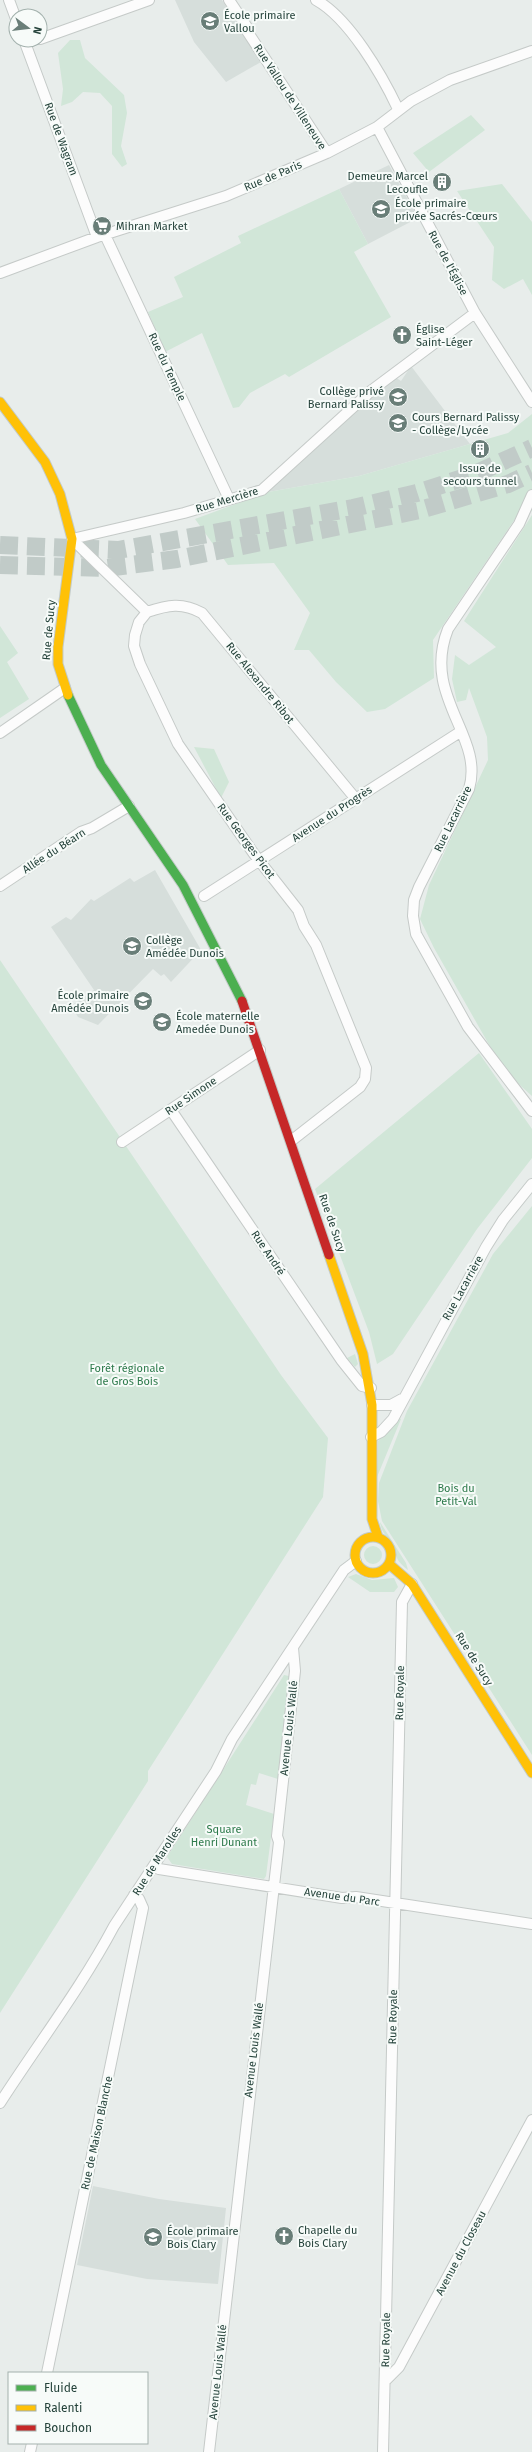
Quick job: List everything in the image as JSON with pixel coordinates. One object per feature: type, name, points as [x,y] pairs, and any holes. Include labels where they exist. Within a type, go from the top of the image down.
[{"type":"main road","name":"Rue de Sucy","points":[[0,402],[45,462],[60,494],[72,539],[58,647],[58,664],[65,688],[101,765],[174,872],[188,904],[215,945],[237,988],[260,1050],[353,1320],[370,1388],[372,1405],[372,1521],[367,1538]]},
{"type":"main road","name":"Rue de Sucy","points":[[372,1521],[378,1537]]},
{"type":"main road","points":[[378,1537],[389,1547],[391,1558],[389,1564],[385,1569],[374,1573],[363,1570],[356,1561],[356,1550],[367,1538],[378,1537]]},
{"type":"main road","name":"Rue de Sucy","points":[[389,1564],[404,1575],[412,1584],[532,1773]]},
{"type":"street","points":[[48,36],[149,0]]},
{"type":"street","name":"Rue Vallou de Villeneuve","points":[[229,0],[247,27],[247,31],[327,153]]},
{"type":"street","points":[[316,0],[326,6],[357,41],[384,79],[398,108]]},
{"type":"street","name":"Rue de Wagram","points":[[27,48],[101,236]]},
{"type":"street","name":"Rue de Paris","points":[[0,273],[101,236],[226,196],[327,153],[377,127],[398,108],[450,80],[532,51]]},
{"type":"street","name":"Rue de l'Église","points":[[377,127],[475,314]]},
{"type":"street","name":"Rue du Temple","points":[[101,236],[229,499]]},
{"type":"street","points":[[475,314],[532,402]]},
{"type":"street","name":"Rue Mercière","points":[[72,539],[184,513],[262,490],[372,390],[475,314]]},
{"type":"street","name":"Rue Lacarrière","points":[[532,495],[519,524],[448,629],[443,642],[440,659],[442,679],[472,762],[473,776],[469,789],[418,887],[414,900],[413,916],[416,934],[468,1027],[532,1111]]},
{"type":"street","points":[[72,539],[147,612]]},
{"type":"street","name":"Rue Alexandre Ribot","points":[[147,612],[167,605],[179,605],[191,607],[202,613],[355,798]]},
{"type":"street","name":"Rue Georges Picot","points":[[147,612],[139,622],[135,635],[134,646],[140,664],[178,744],[260,862],[298,910],[304,926],[316,945],[366,1068],[365,1079],[360,1087],[291,1142]]},
{"type":"street","points":[[0,733],[65,688]]},
{"type":"street","name":"Avenue du Progrès","points":[[204,896],[260,862],[355,798],[460,732]]},
{"type":"street","name":"Allée du Béarn","points":[[0,886],[81,832],[92,828],[129,806]]},
{"type":"street","name":"Rue Simone","points":[[122,1142],[260,1050]]},
{"type":"street","name":"Rue André","points":[[171,1110],[342,1361],[362,1386],[370,1388]]},
{"type":"street","name":"Rue Lacarrière","points":[[371,1437],[381,1432],[393,1419],[402,1399],[486,1247],[504,1220],[532,1184]]},
{"type":"street","points":[[372,1405],[391,1405],[402,1399]]},
{"type":"street","name":"Rue de Marolles","points":[[0,2103],[54,2024],[134,1895],[154,1867],[216,1771],[232,1739],[344,1570],[356,1561]]},
{"type":"street","name":"Rue Royale","points":[[383,2452],[402,1602],[412,1584]]},
{"type":"street","name":"Avenue Louis Wallé","points":[[209,2452],[296,1671],[293,1648]]},
{"type":"street","name":"Avenue du Parc","points":[[154,1867],[159,1870],[342,1898],[356,1897],[532,1924]]},
{"type":"street","name":"Rue de Maison Blanche","points":[[47,2372],[143,1908],[139,1899],[134,1895]]},
{"type":"street","name":"Avenue du Closeau","points":[[385,2381],[399,2367],[531,2125]]},
{"type":"shaded area","name":"École primaire Vallou","points":[[175,0],[222,0],[261,62],[226,82],[194,42]]},
{"type":"shaded area","name":"École primaire privée Sacrés-Cœurs","points":[[389,165],[418,218],[368,244],[339,189]]},
{"type":"shaded area","name":"Cours Bernard Palissy - Collège/Lycée","points":[[411,366],[470,444],[359,476],[268,492],[366,400],[395,377],[401,381]]},
{"type":"shaded area","name":"Collège Amédée Dunois","points":[[155,870],[201,950],[171,982],[164,974],[161,976],[153,969],[98,1025],[78,1017],[71,1006],[94,990],[51,927],[66,917],[71,920],[91,899],[94,901],[130,878],[134,882]]},
{"type":"shaded area","name":"École primaire Bois Clary","points":[[93,2186],[159,2199],[226,2208],[218,2284],[147,2279],[77,2265]]},
{"type":"green space","points":[[70,40],[80,40],[85,58],[124,95],[127,113],[121,146],[127,164],[122,167],[112,154],[112,106],[100,93],[83,92],[72,102],[61,106],[63,89],[58,53]]},
{"type":"green space","points":[[471,115],[485,130],[429,172],[413,153]]},
{"type":"green space","points":[[502,184],[532,222],[532,295],[523,279],[504,289],[492,280],[494,247],[457,191]]},
{"type":"green space","points":[[339,189],[368,244],[354,252],[391,317],[289,377],[285,374],[250,393],[239,407],[233,408],[202,333],[165,352],[148,312],[183,297],[174,277],[241,243],[238,236]]},
{"type":"green space","points":[[532,414],[532,511],[517,516],[433,640],[434,678],[385,709],[367,712],[336,682],[309,650],[294,650],[310,613],[274,563],[228,565],[195,519],[268,492],[359,476],[508,433]]},
{"type":"green space","points":[[532,515],[532,1096],[504,1071],[434,948],[420,919],[429,885],[488,760],[487,737],[469,688],[466,700],[457,702],[452,679],[455,655],[469,665],[496,647],[464,621]]},
{"type":"green space","points":[[0,626],[18,653],[7,662],[29,699],[0,718]]},
{"type":"green space","points":[[194,747],[214,749],[229,782],[221,798]]},
{"type":"green space","name":"Forêt régionale de Gros Bois","points":[[0,960],[281,1375],[328,1438],[323,1497],[148,1771],[148,1781],[0,2013]]},
{"type":"green space","points":[[479,1053],[532,1129],[532,1158],[477,1229],[393,1354],[377,1364],[369,1332],[315,1189]]},
{"type":"green space","name":"Bois du Petit-Val","points":[[532,1206],[532,1755],[382,1521],[378,1501],[379,1483],[407,1411],[493,1254]]},
{"type":"green space","points":[[355,1354],[358,1364],[355,1367],[347,1358]]},
{"type":"green space","points":[[397,1417],[401,1419],[377,1477],[378,1441]]},
{"type":"green space","points":[[380,1522],[406,1563],[408,1570],[398,1560],[392,1544],[382,1530]]},
{"type":"green space","points":[[369,1546],[377,1546],[382,1551],[380,1562],[377,1564],[369,1564],[364,1559],[364,1551]]},
{"type":"green space","points":[[356,1574],[372,1580],[394,1578],[398,1587],[394,1592],[370,1592],[348,1577]]},
{"type":"green space","name":"Square Henri Dunant","points":[[284,1675],[289,1676],[278,1779],[259,1773],[256,1785],[251,1784],[246,1805],[274,1814],[266,1876],[264,1879],[172,1864],[167,1857]]},
{"type":"tunnel","points":[[0,545],[118,550],[353,508],[417,493],[475,474],[532,448]]},
{"type":"tunnel","points":[[0,565],[107,568],[177,559],[420,510],[508,484],[532,473]]},
{"type":"traffic: fast","points":[[68,695],[101,765],[183,885],[242,1001]]},
{"type":"traffic: slow","points":[[0,402],[45,462],[60,494],[72,539],[58,647],[58,664],[68,695]]},
{"type":"traffic: slow","points":[[329,1255],[363,1354],[372,1405],[372,1519],[378,1537]]},
{"type":"traffic: slow","points":[[377,1537],[386,1542],[390,1548],[391,1555],[390,1562],[386,1568],[377,1573],[369,1573],[360,1568],[356,1562],[355,1551],[360,1542],[366,1538],[377,1537]]},
{"type":"traffic: slow","points":[[389,1564],[412,1584],[532,1773]]},
{"type":"traffic: jam","points":[[242,1001],[329,1255]]},
{"type":"place","name":"École primaire Vallou","points":[[210,21]]},
{"type":"place","name":"Demeure Marcel Lecoufle","points":[[442,182]]},
{"type":"place","name":"École primaire privée Sacrés-Cœurs","points":[[381,209]]},
{"type":"place","name":"Mihran Market","points":[[102,226]]},
{"type":"place","name":"Église Saint-Léger","points":[[402,335]]},
{"type":"place","name":"Collège privé Bernard Palissy","points":[[398,397]]},
{"type":"place","name":"Cours Bernard Palissy - Collège/Lycée","points":[[398,423]]},
{"type":"place","name":"Issue de secours tunnel","points":[[480,449]]},
{"type":"place","name":"Collège Amédée Dunois","points":[[132,946]]},
{"type":"place","name":"École primaire Amédée Dunois","points":[[143,1001]]},
{"type":"place","name":"École maternelle Amedée Dunois","points":[[162,1022]]},
{"type":"place","name":"Chapelle du Bois Clary","points":[[284,2236]]},
{"type":"place","name":"École primaire Bois Clary","points":[[153,2237]]}]
